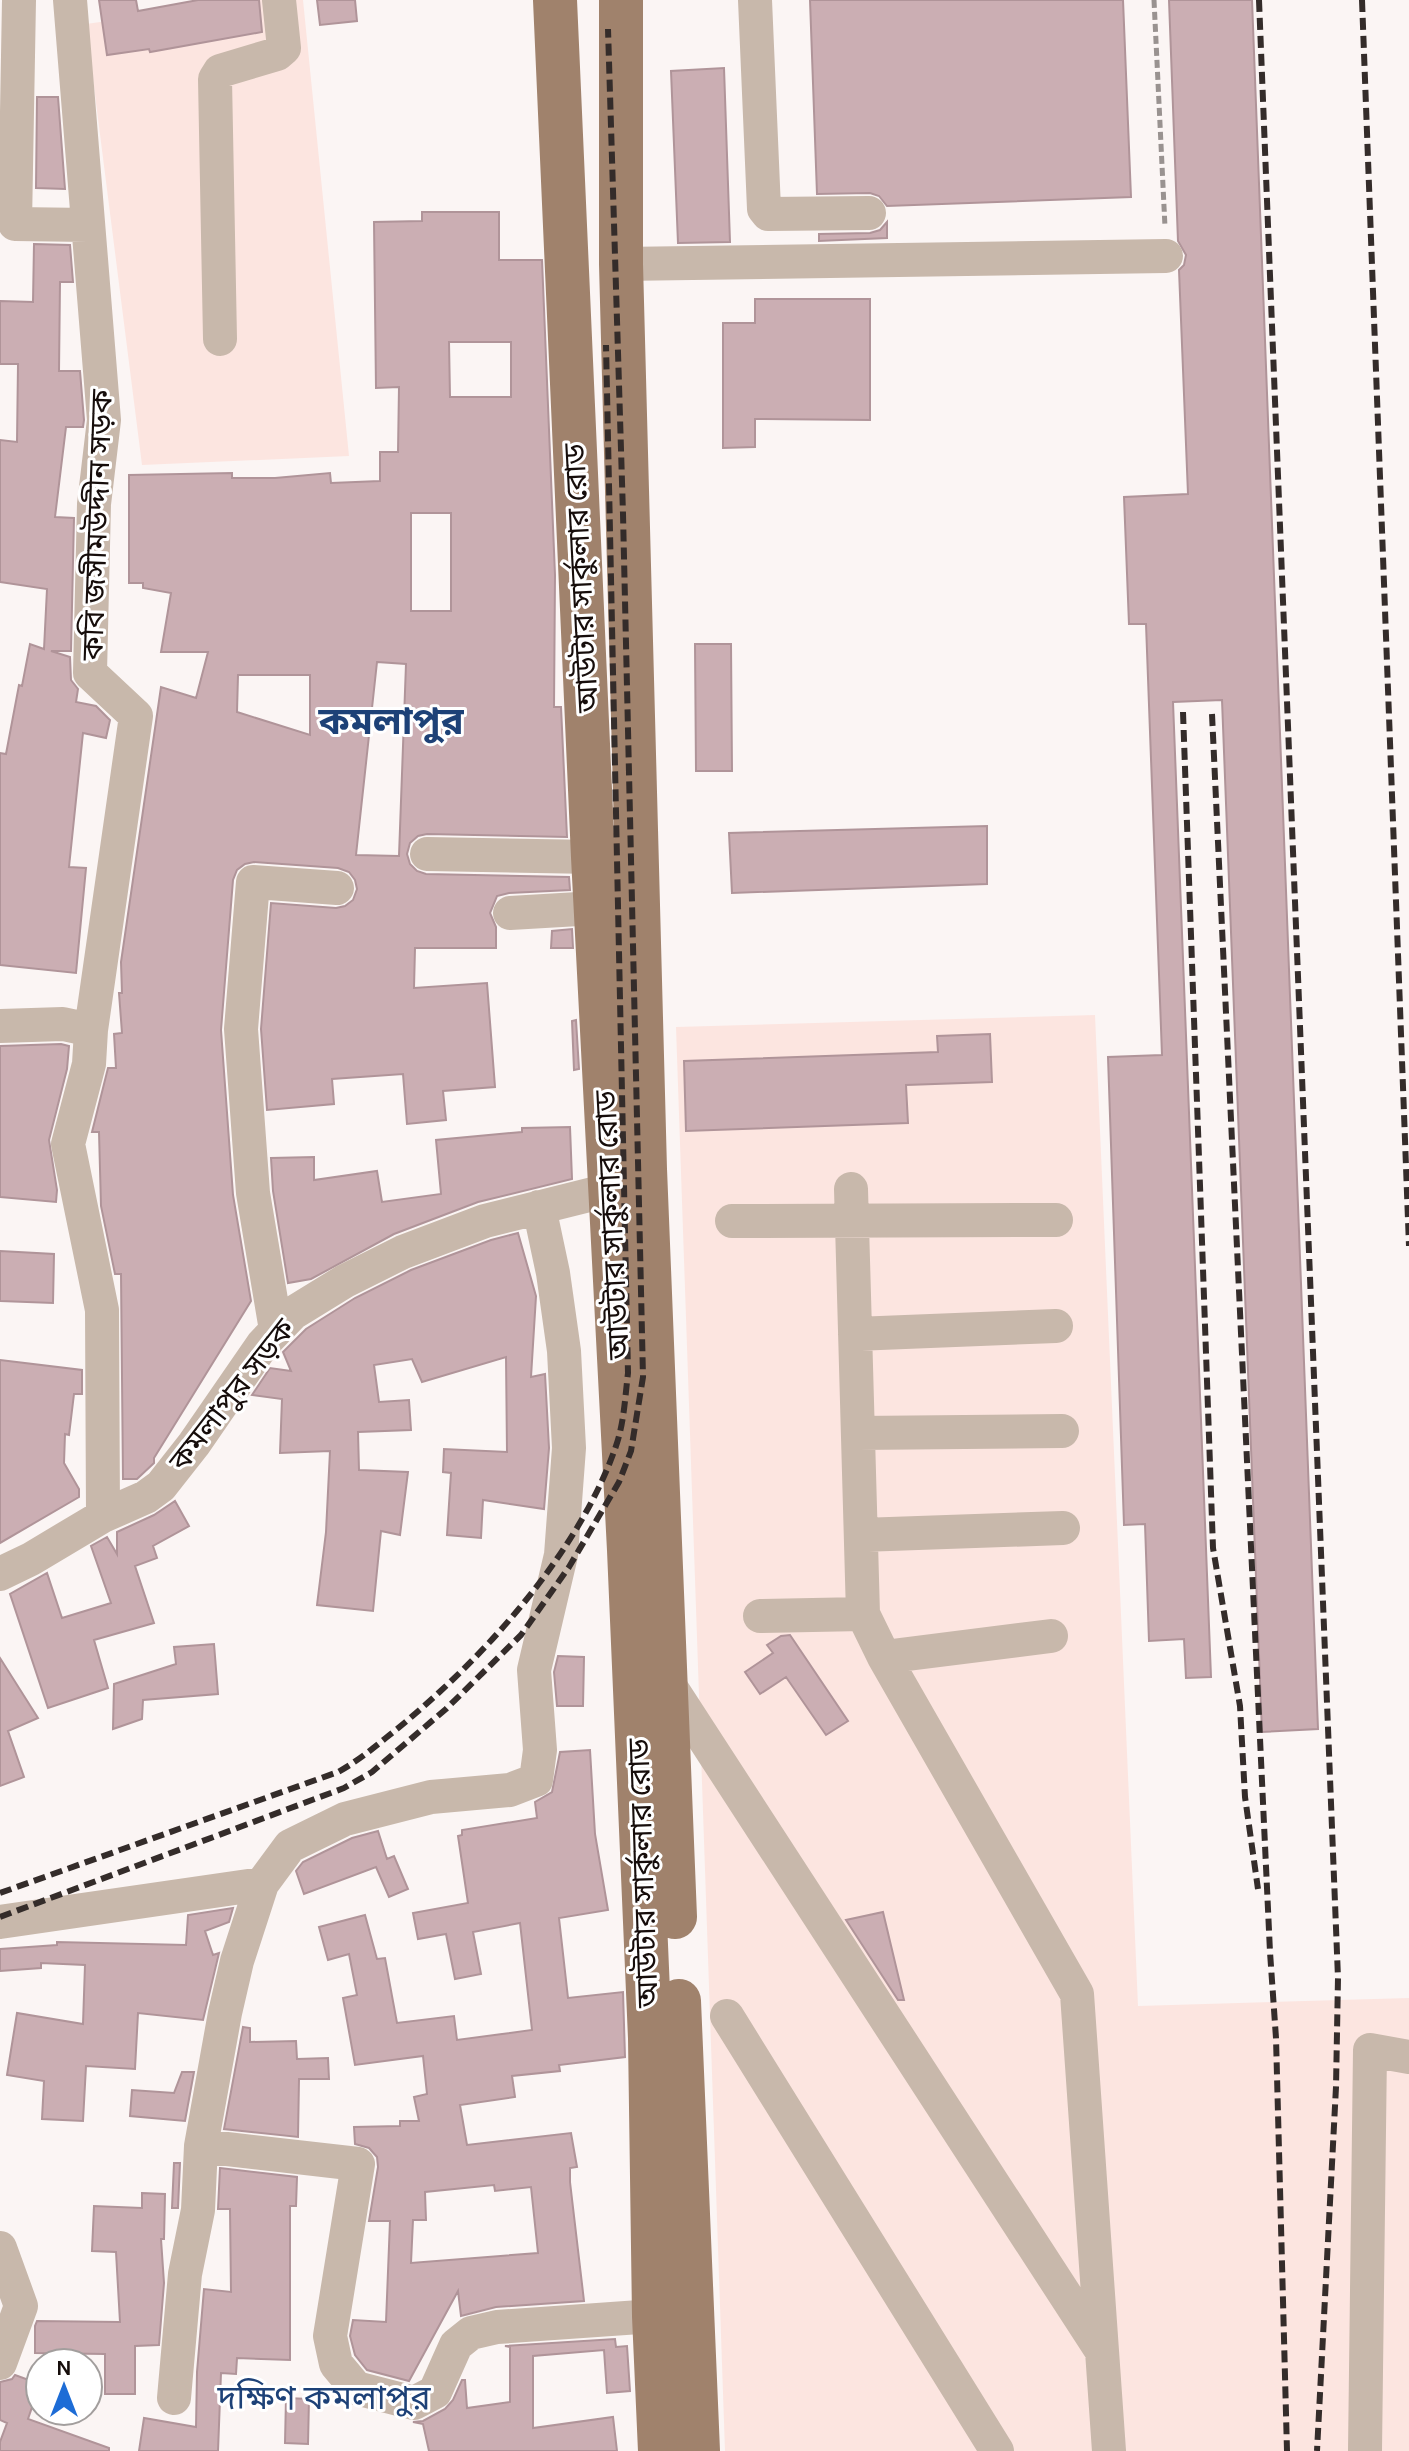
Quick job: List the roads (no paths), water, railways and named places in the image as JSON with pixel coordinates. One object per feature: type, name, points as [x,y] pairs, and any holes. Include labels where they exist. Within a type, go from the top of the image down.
[{"type":"main road","name":"আউটার সার্কুলার রোড","points":[[555,0],[649,2006],[654,2316],[660,2451]]},
{"type":"main road","name":"আউটার সার্কুলার রোড","points":[[621,0],[621,264],[645,1169],[698,2451]]},
{"type":"street","points":[[19,0],[15,224],[88,225]]},
{"type":"street","name":"কবি জসীমউদ্দীন সড়ক","points":[[70,0],[104,420],[94,504],[90,673],[136,716],[91,1030]]},
{"type":"street","points":[[220,339],[215,79],[220,71],[277,54],[284,48],[279,0]]},
{"type":"street","points":[[755,0],[764,209],[768,214],[869,213]]},
{"type":"street","points":[[621,264],[1166,256]]},
{"type":"street","points":[[427,854],[593,857]]},
{"type":"street","points":[[276,1330],[253,1193],[241,1029],[253,882],[337,888]]},
{"type":"street","points":[[510,913],[596,908]]},
{"type":"street","points":[[0,1026],[63,1024],[91,1030],[89,1064],[68,1144],[102,1310],[103,1516]]},
{"type":"street","name":"কমলাপুর সড়ক","points":[[0,1574],[103,1516],[146,1497],[161,1486],[263,1344],[293,1313],[345,1281],[403,1252],[485,1221],[609,1190]]},
{"type":"street","points":[[851,1205],[863,1614],[884,1657],[1077,1994],[1109,2451]]},
{"type":"street","points":[[732,1221],[851,1205],[1056,1220]]},
{"type":"street","points":[[174,2398],[185,2274],[198,2210],[201,2146],[228,2000],[262,1884],[290,1846],[345,1819],[431,1797],[510,1790],[536,1780],[540,1750],[534,1670],[561,1555],[569,1448],[564,1351],[553,1273],[539,1207]]},
{"type":"street","points":[[855,1334],[1056,1326]]},
{"type":"street","points":[[858,1433],[1062,1431]]},
{"type":"street","points":[[861,1535],[1063,1528]]},
{"type":"street","points":[[760,1616],[863,1614]]},
{"type":"street","points":[[884,1657],[1051,1636]]},
{"type":"street","points":[[666,1680],[1103,2354]]},
{"type":"street","points":[[0,1922],[262,1884]]},
{"type":"street","points":[[727,2016],[997,2451]]},
{"type":"street","points":[[1365,2451],[1370,2050],[1409,2057]]},
{"type":"street","points":[[201,2146],[358,2164],[330,2336],[336,2364],[356,2388],[414,2403],[435,2392],[456,2345],[471,2333],[497,2327],[654,2316]]},
{"type":"street","points":[[0,2248],[21,2306],[0,2363]]},
{"type":"railway","points":[[1259,0],[1338,1978],[1336,2087],[1317,2451]]},
{"type":"railway","points":[[1362,0],[1409,1246]]},
{"type":"railway","points":[[0,1917],[344,1788],[372,1772],[446,1709],[521,1635],[569,1567],[619,1482],[631,1451],[643,1377],[623,514],[608,29]]},
{"type":"railway","points":[[0,1893],[338,1772],[361,1757],[463,1670],[525,1601],[578,1525],[600,1486],[616,1446],[623,1419],[628,1373],[606,345]]},
{"type":"railway","points":[[1183,712],[1213,1548],[1240,1706],[1245,1797],[1258,1889]]},
{"type":"railway","points":[[1212,714],[1276,2038],[1287,2451]]},
{"type":"district","name":"কমলাপুর","points":[[391,721]]},
{"type":"district","name":"দক্ষিণ কমলাপুর","points":[[324,2397]]}]
